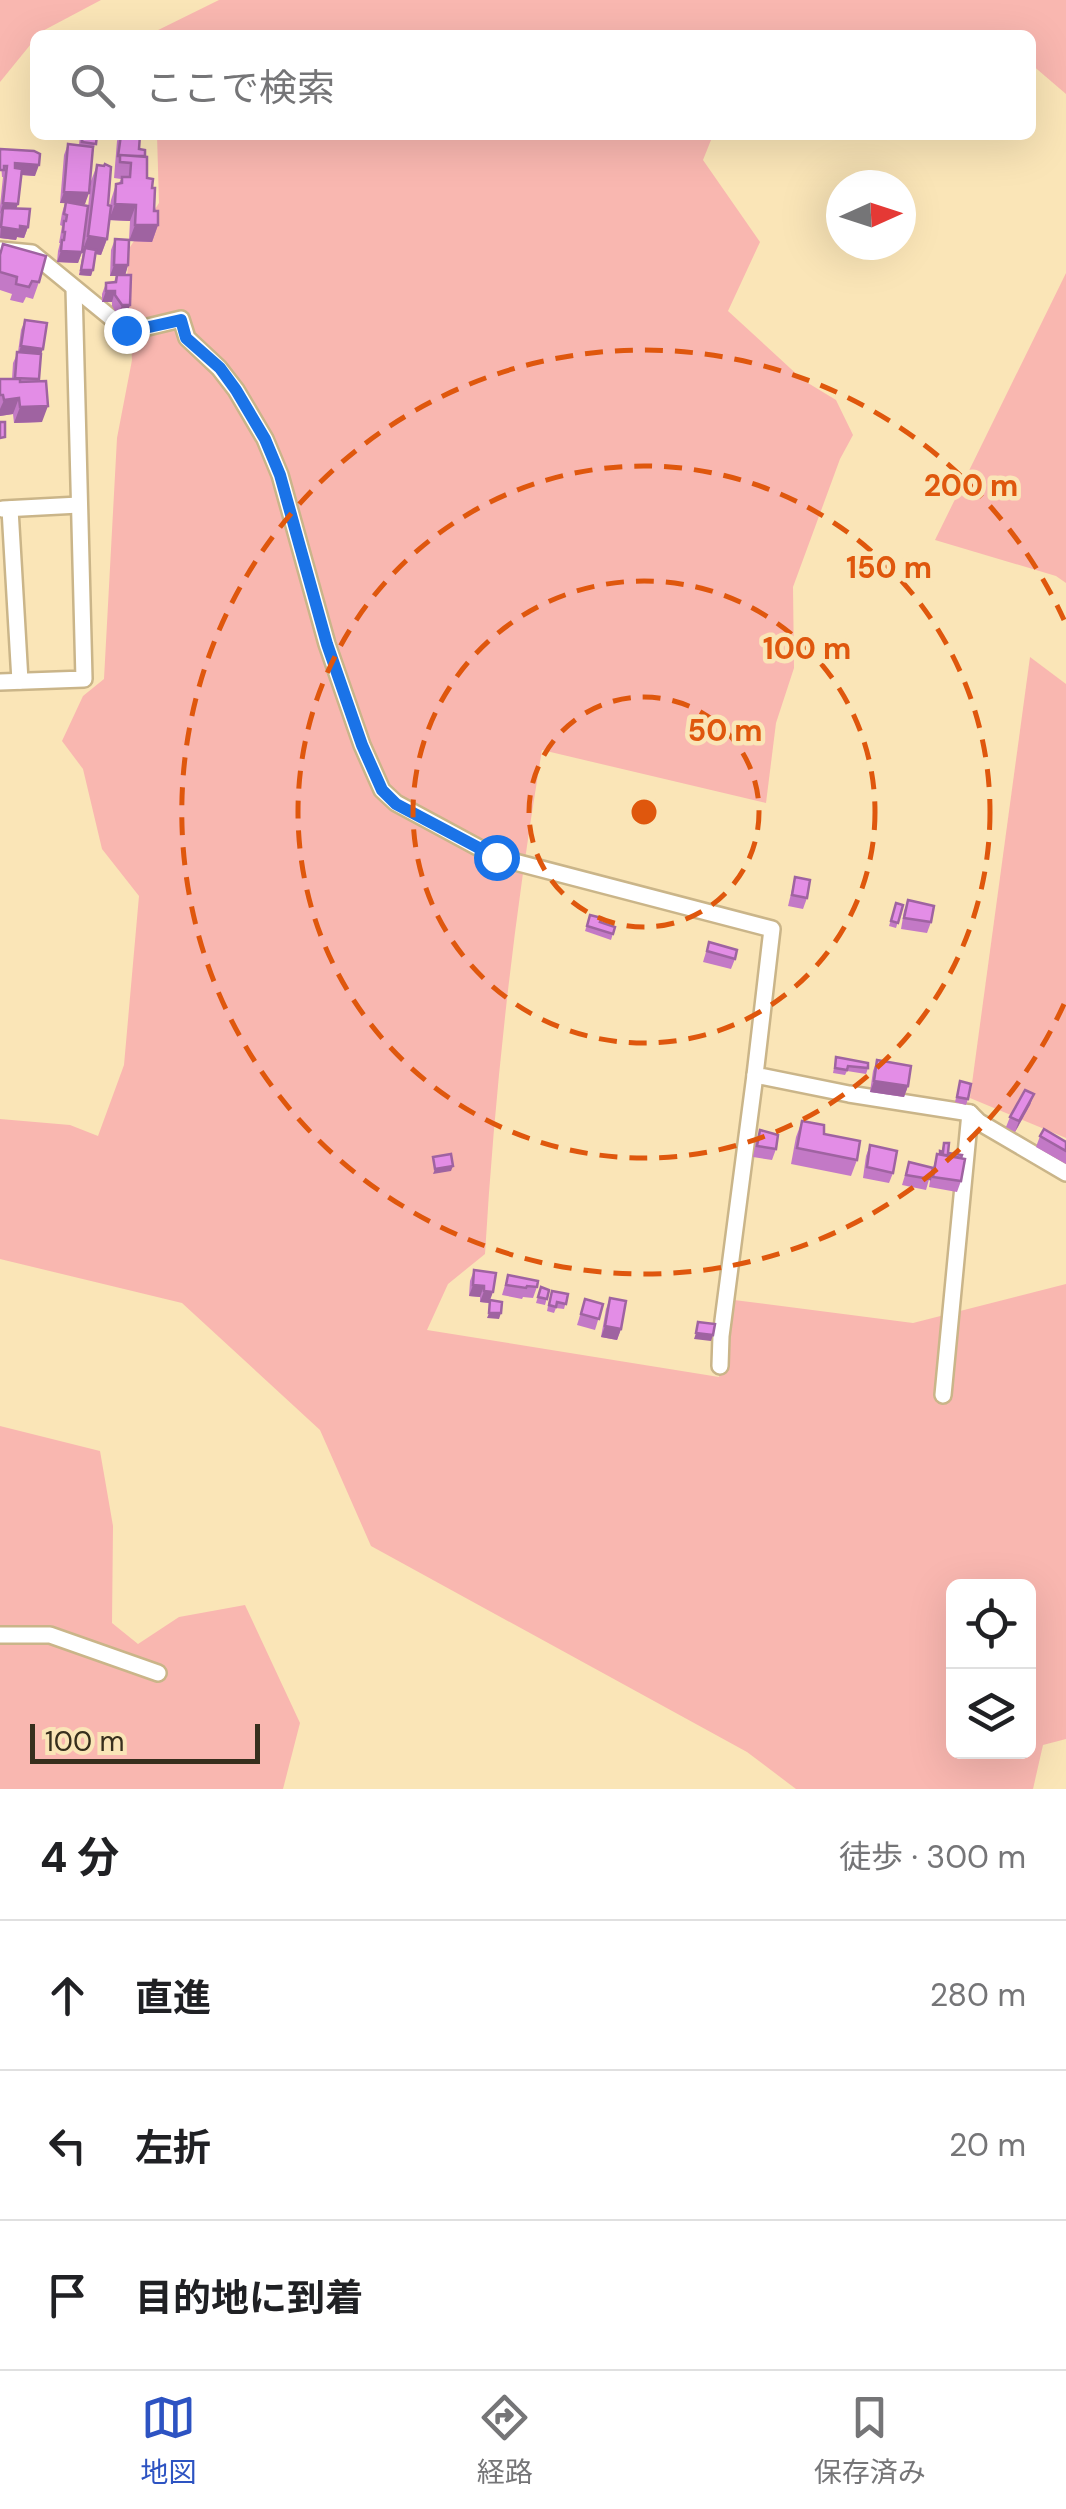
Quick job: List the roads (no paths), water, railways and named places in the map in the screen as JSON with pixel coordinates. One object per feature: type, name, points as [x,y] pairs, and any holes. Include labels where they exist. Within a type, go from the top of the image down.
[{"type":"street","points":[[0,250],[32,253],[126,330],[181,320],[186,338],[220,368],[236,390],[265,439],[280,475],[327,644],[362,745],[382,790],[396,804],[496,857],[772,929],[720,1366]]},
{"type":"street","points":[[0,682],[84,679],[74,288]]},
{"type":"street","points":[[20,681],[5,509],[79,505]]},
{"type":"street","points":[[755,1076],[970,1113],[1066,1172]]},
{"type":"street","points":[[944,1395],[970,1113]]},
{"type":"street","points":[[0,1635],[50,1636],[158,1673]]}]
